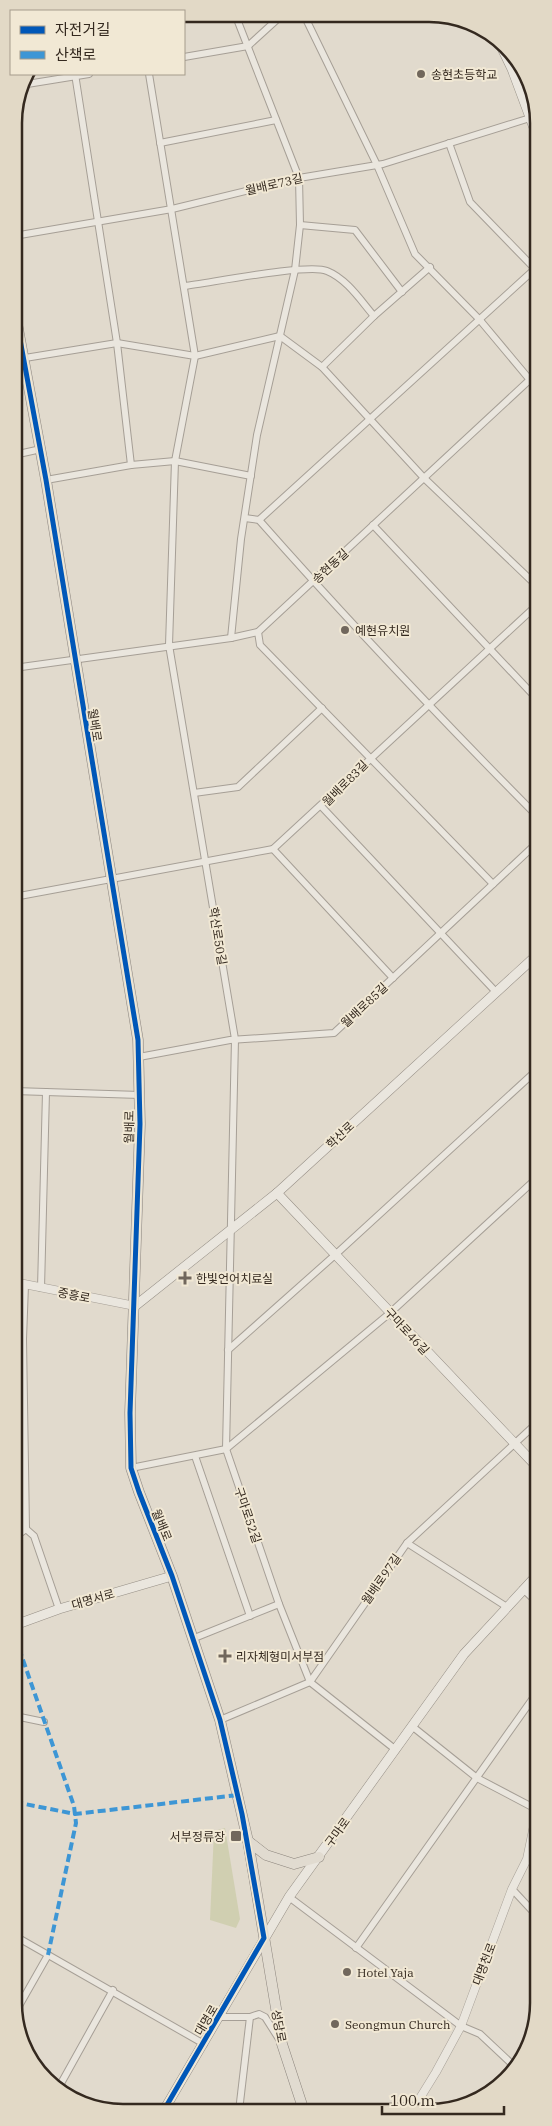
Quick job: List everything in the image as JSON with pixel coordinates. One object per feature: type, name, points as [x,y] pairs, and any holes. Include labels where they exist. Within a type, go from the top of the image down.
[{"type":"main road","points":[[516,74],[529,116]]},
{"type":"main road","name":"월배로","points":[[23,352],[41,449],[136,1024],[140,1095],[135,1306],[130,1413],[131,1468],[138,1492],[172,1576],[220,1720],[248,1841],[264,1938]]},
{"type":"main road","name":"학산로","points":[[135,1306],[277,1193],[530,962]]},
{"type":"main road","name":"구마로46길","points":[[277,1193],[529,1459]]},
{"type":"main road","name":"대명서로","points":[[22,1622],[60,1609],[172,1576]]},
{"type":"main road","name":"구마로","points":[[264,1938],[289,1897],[464,1654],[529,1583]]},
{"type":"main road","points":[[248,1841],[266,1856],[294,1864],[318,1857]]},
{"type":"main road","name":"대명로","points":[[168,2103],[264,1938]]},
{"type":"main road","name":"성당로","points":[[264,1938],[282,2044],[301,2103]]},
{"type":"street","points":[[185,58],[248,46],[274,22]]},
{"type":"street","points":[[308,22],[377,164],[415,254],[430,267],[479,319],[530,380]]},
{"type":"street","points":[[231,638],[241,539],[257,435],[295,270],[300,225],[299,178],[238,23]]},
{"type":"street","points":[[31,83],[75,75],[117,343],[131,465]]},
{"type":"street","name":"학산로50길","points":[[149,75],[195,356],[175,461],[169,645],[207,862],[235,1040],[230,1231]]},
{"type":"street","name":"월배로73길","points":[[23,234],[172,209],[299,178],[377,164],[530,118]]},
{"type":"street","points":[[160,143],[276,120]]},
{"type":"street","points":[[448,143],[470,202],[530,262]]},
{"type":"street","points":[[300,225],[355,230],[402,292]]},
{"type":"street","points":[[322,367],[374,316],[430,267]]},
{"type":"street","points":[[185,286],[295,270],[326,270],[344,282],[374,316]]},
{"type":"street","points":[[259,520],[530,273]]},
{"type":"street","points":[[24,358],[117,343],[195,356],[280,336],[322,367],[424,478],[530,578]]},
{"type":"street","name":"송현동길","points":[[23,667],[169,645],[231,638],[258,632],[530,380]]},
{"type":"street","points":[[23,452],[41,449]]},
{"type":"street","points":[[46,480],[131,465],[175,461],[251,476]]},
{"type":"street","points":[[245,518],[259,520],[313,582],[428,705],[530,809]]},
{"type":"street","points":[[373,526],[530,691]]},
{"type":"street","name":"월배로83길","points":[[23,895],[272,849],[530,612]]},
{"type":"street","points":[[258,632],[260,645],[493,884]]},
{"type":"street","points":[[194,793],[238,787],[322,708]]},
{"type":"street","points":[[321,806],[496,992]]},
{"type":"street","points":[[272,849],[393,978]]},
{"type":"street","name":"월배로85길","points":[[139,1057],[235,1040],[334,1033],[530,850]]},
{"type":"street","points":[[228,1350],[529,1077]]},
{"type":"street","points":[[22,1091],[140,1095]]},
{"type":"street","points":[[41,1288],[46,1092]]},
{"type":"street","points":[[131,1468],[226,1449],[390,1313],[529,1185]]},
{"type":"street","name":"구마로52길","points":[[230,1231],[226,1449],[279,1604],[310,1682],[396,1750]]},
{"type":"street","name":"중흥로","points":[[22,1284],[135,1306]]},
{"type":"street","points":[[26,1285],[23,1339],[26,1529],[34,1536],[60,1609]]},
{"type":"street","name":"월배로97길","points":[[310,1682],[406,1543],[529,1430]]},
{"type":"street","points":[[195,1456],[250,1616]]},
{"type":"street","points":[[22,1532],[26,1529]]},
{"type":"street","points":[[406,1543],[507,1607]]},
{"type":"street","points":[[523,1589],[529,1595]]},
{"type":"street","points":[[192,1639],[279,1604]]},
{"type":"street","points":[[220,1720],[310,1682]]},
{"type":"street","points":[[356,1948],[529,1704]]},
{"type":"street","points":[[22,1717],[44,1722]]},
{"type":"street","points":[[412,1727],[477,1778]]},
{"type":"street","name":"대명천로","points":[[477,1778],[529,1803]]},
{"type":"street","name":"대명천로","points":[[417,2103],[461,2026],[512,1889],[527,1860],[529,1849]]},
{"type":"street","points":[[512,1889],[529,1907]]},
{"type":"street","points":[[289,1897],[461,2026],[480,2034],[509,2062]]},
{"type":"street","points":[[22,1940],[113,1990],[204,2044]]},
{"type":"street","points":[[22,2001],[48,1955]]},
{"type":"street","points":[[62,2082],[113,1990]]},
{"type":"street","points":[[220,2016],[250,2017],[259,2014],[265,2017],[282,2044]]},
{"type":"street","points":[[240,2103],[250,2017]]},
{"type":"green space","points":[[225,1828],[240,1919],[236,1928],[210,1920],[214,1831]]},
{"type":"marked path","points":[[22,1658],[74,1806],[76,1823],[48,1955]]},
{"type":"marked path","points":[[22,1803],[75,1814],[238,1795]]},
{"type":"cycle path","points":[[23,355],[46,480],[138,1040],[140,1124],[130,1413],[131,1468],[172,1576],[220,1720],[242,1814],[264,1938],[168,2103]]},
{"type":"place","name":"송현초등학교","points":[[421,74]]},
{"type":"place","name":"예현유치원","points":[[345,630]]},
{"type":"place","name":"한빛언어치료실","points":[[185,1278]]},
{"type":"place","name":"리자체형미서부점","points":[[225,1656]]},
{"type":"place","name":"서부정류장","points":[[236,1836]]},
{"type":"place","name":"Hotel Yaja","points":[[347,1972]]},
{"type":"place","name":"Seongmun Church","points":[[335,2024]]}]
